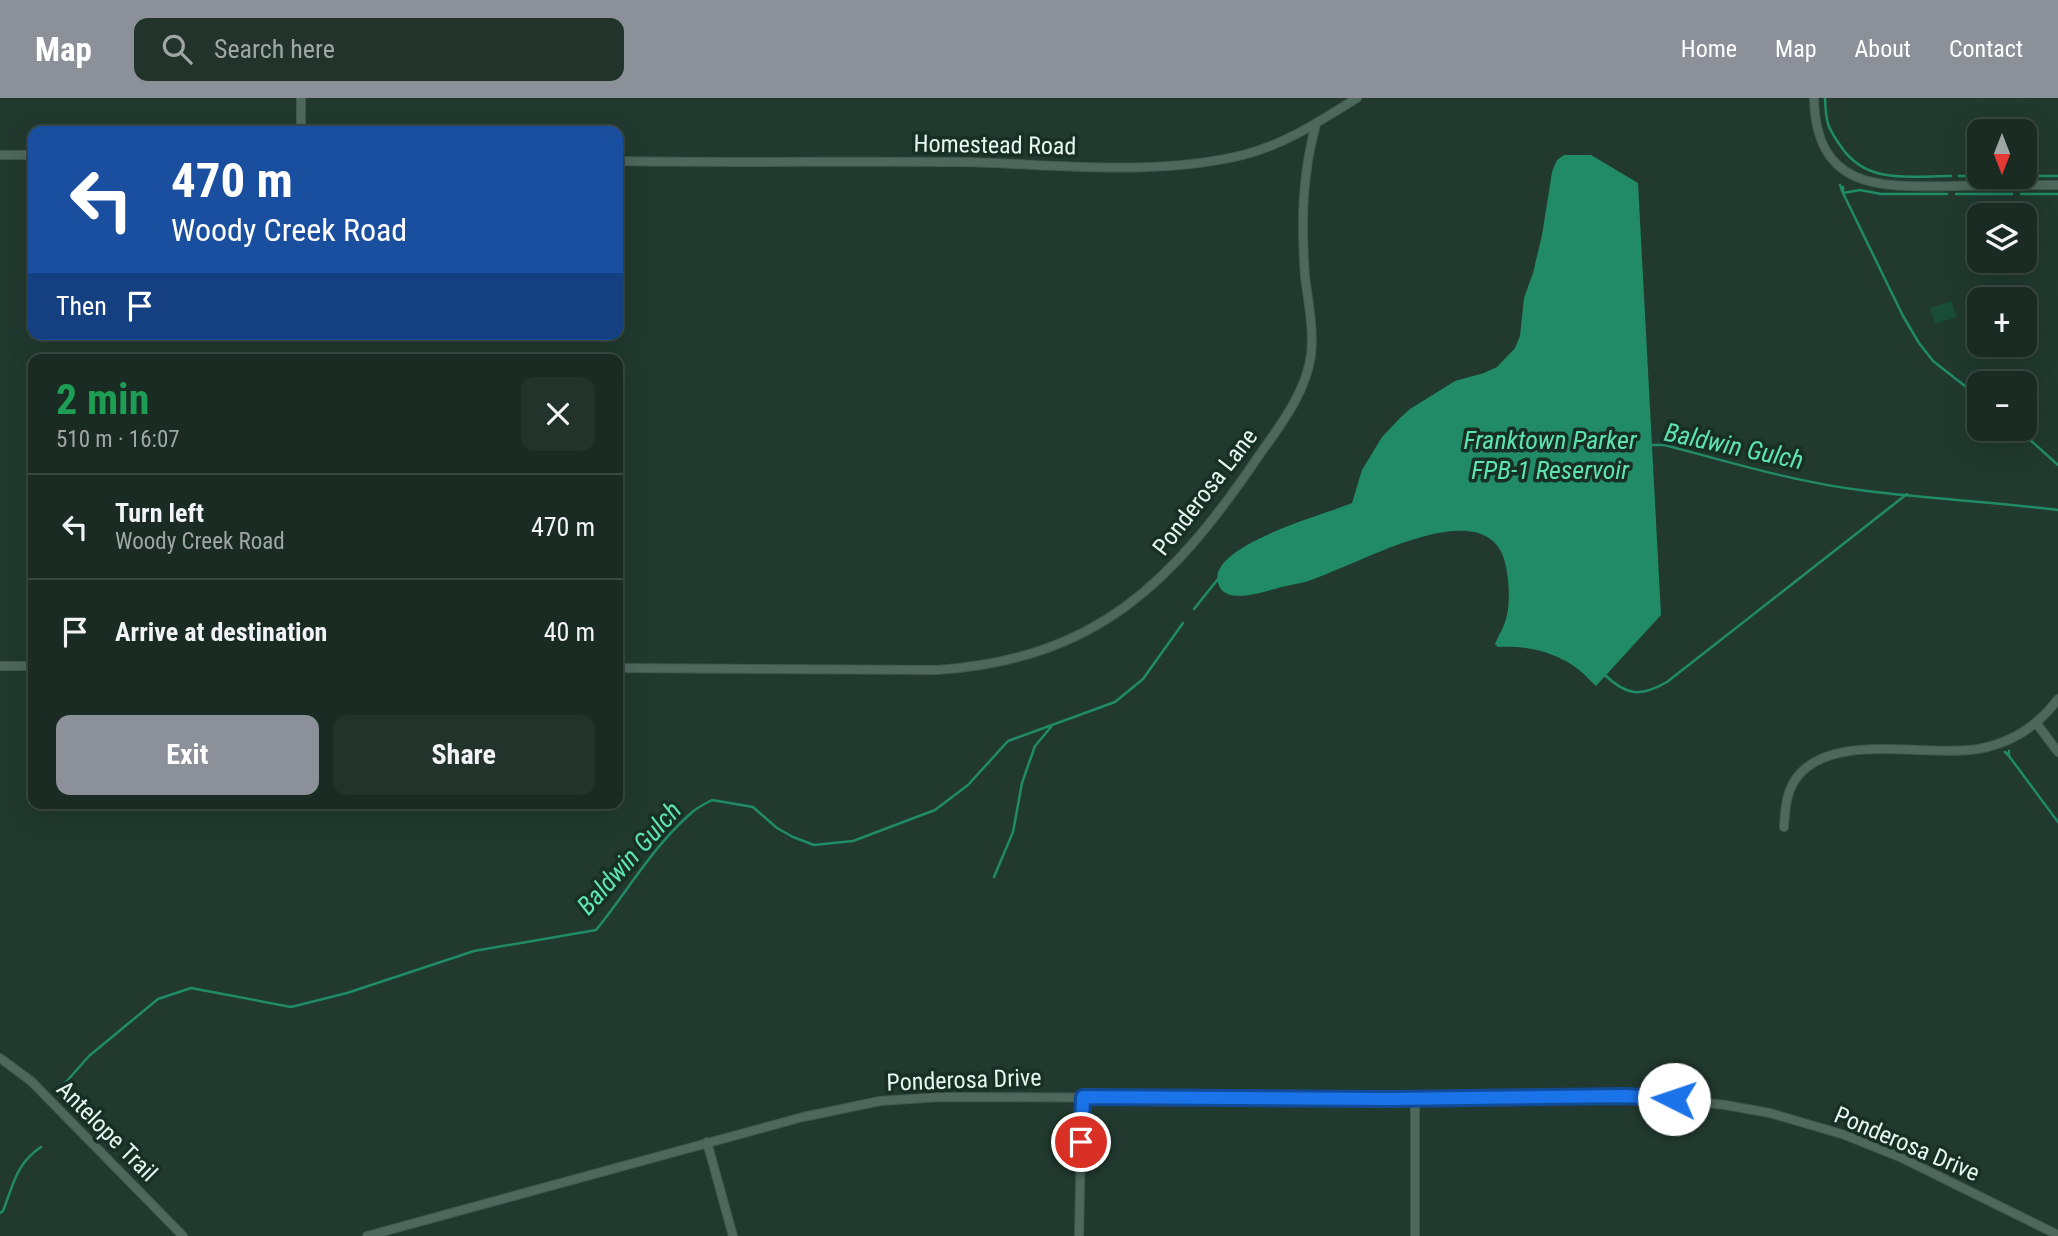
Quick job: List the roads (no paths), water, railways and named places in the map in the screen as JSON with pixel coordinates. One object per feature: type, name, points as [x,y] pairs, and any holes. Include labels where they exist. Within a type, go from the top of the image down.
[{"type":"street","points":[[301,98],[301,126]]},
{"type":"street","name":"Homestead Road","points":[[623,161],[963,162],[1156,166],[1242,155],[1283,141],[1357,98]]},
{"type":"street","points":[[1814,98],[1817,129],[1826,151],[1842,168],[1865,181],[1894,186],[2058,186]]},
{"type":"street","name":"Ponderosa Lane","points":[[623,668],[937,670],[977,667],[1057,646],[1105,621],[1149,590],[1195,543],[1235,490],[1293,404],[1305,377],[1311,355],[1311,339],[1301,217],[1304,177],[1316,124]]},
{"type":"street","points":[[0,155],[28,155]]},
{"type":"street","points":[[0,666],[28,666]]},
{"type":"street","points":[[1784,827],[1786,799],[1795,779],[1809,765],[1828,755],[1849,751],[1975,750],[2006,741],[2037,724],[2058,699]]},
{"type":"street","points":[[2037,724],[2058,752]]},
{"type":"street","name":"Antelope Trail","points":[[0,1058],[31,1082],[183,1236]]},
{"type":"street","name":"Ponderosa Drive","points":[[367,1236],[809,1115],[880,1101],[940,1097],[1653,1097],[1725,1105],[1770,1113],[1829,1129],[1885,1150],[2058,1234]]},
{"type":"street","points":[[1079,1236],[1083,1097]]},
{"type":"street","points":[[1415,1099],[1415,1236]]},
{"type":"street","points":[[707,1142],[733,1236]]},
{"type":"water","name":"Franktown Parker FPB-1 Reservoir","points":[[1564,155],[1591,155],[1638,183],[1661,615],[1596,686],[1570,664],[1551,654],[1519,647],[1498,647],[1495,644],[1507,615],[1509,597],[1506,567],[1497,545],[1480,534],[1458,531],[1433,534],[1407,542],[1311,580],[1243,596],[1227,594],[1218,583],[1220,569],[1231,556],[1272,533],[1352,503],[1362,470],[1382,437],[1400,418],[1455,381],[1497,367],[1515,348],[1520,336],[1524,298],[1542,235],[1552,172],[1557,160]]},
{"type":"waterway","points":[[1825,98],[1828,125],[1833,135],[1853,160],[1864,168],[1891,176],[1951,176]]},
{"type":"waterway","points":[[1959,176],[1967,176]]},
{"type":"waterway","points":[[2037,176],[2058,176]]},
{"type":"waterway","points":[[1840,185],[1843,193],[1860,190],[1881,194],[1947,194]]},
{"type":"waterway","points":[[1843,187],[1843,193],[1919,343],[1933,361],[1967,388]]},
{"type":"waterway","points":[[1956,194],[2012,194]]},
{"type":"waterway","points":[[2021,194],[2058,194]]},
{"type":"waterway","points":[[2031,441],[2058,465]]},
{"type":"waterway","name":"Baldwin Gulch","points":[[1652,445],[1665,445],[1816,483],[1891,494],[2058,510]]},
{"type":"waterway","points":[[1605,675],[1620,687],[1634,692],[1649,690],[1667,682],[1907,494]]},
{"type":"waterway","name":"Baldwin Gulch","points":[[1194,609],[1218,579]]},
{"type":"waterway","name":"Baldwin Gulch","points":[[59,1090],[89,1056],[158,999],[191,988],[291,1007],[347,993],[474,951],[596,930],[663,842],[691,813],[712,800],[753,807],[777,828],[814,845],[853,841],[935,810],[968,785],[1008,741],[1115,702],[1143,679],[1183,623]]},
{"type":"waterway","points":[[994,877],[1013,832],[1022,783],[1035,746],[1051,727]]},
{"type":"waterway","points":[[2005,752],[2009,756],[2009,751]]},
{"type":"waterway","points":[[2009,756],[2058,822]]},
{"type":"waterway","name":"Baldwin Gulch","points":[[0,1213],[21,1167],[41,1147]]}]
